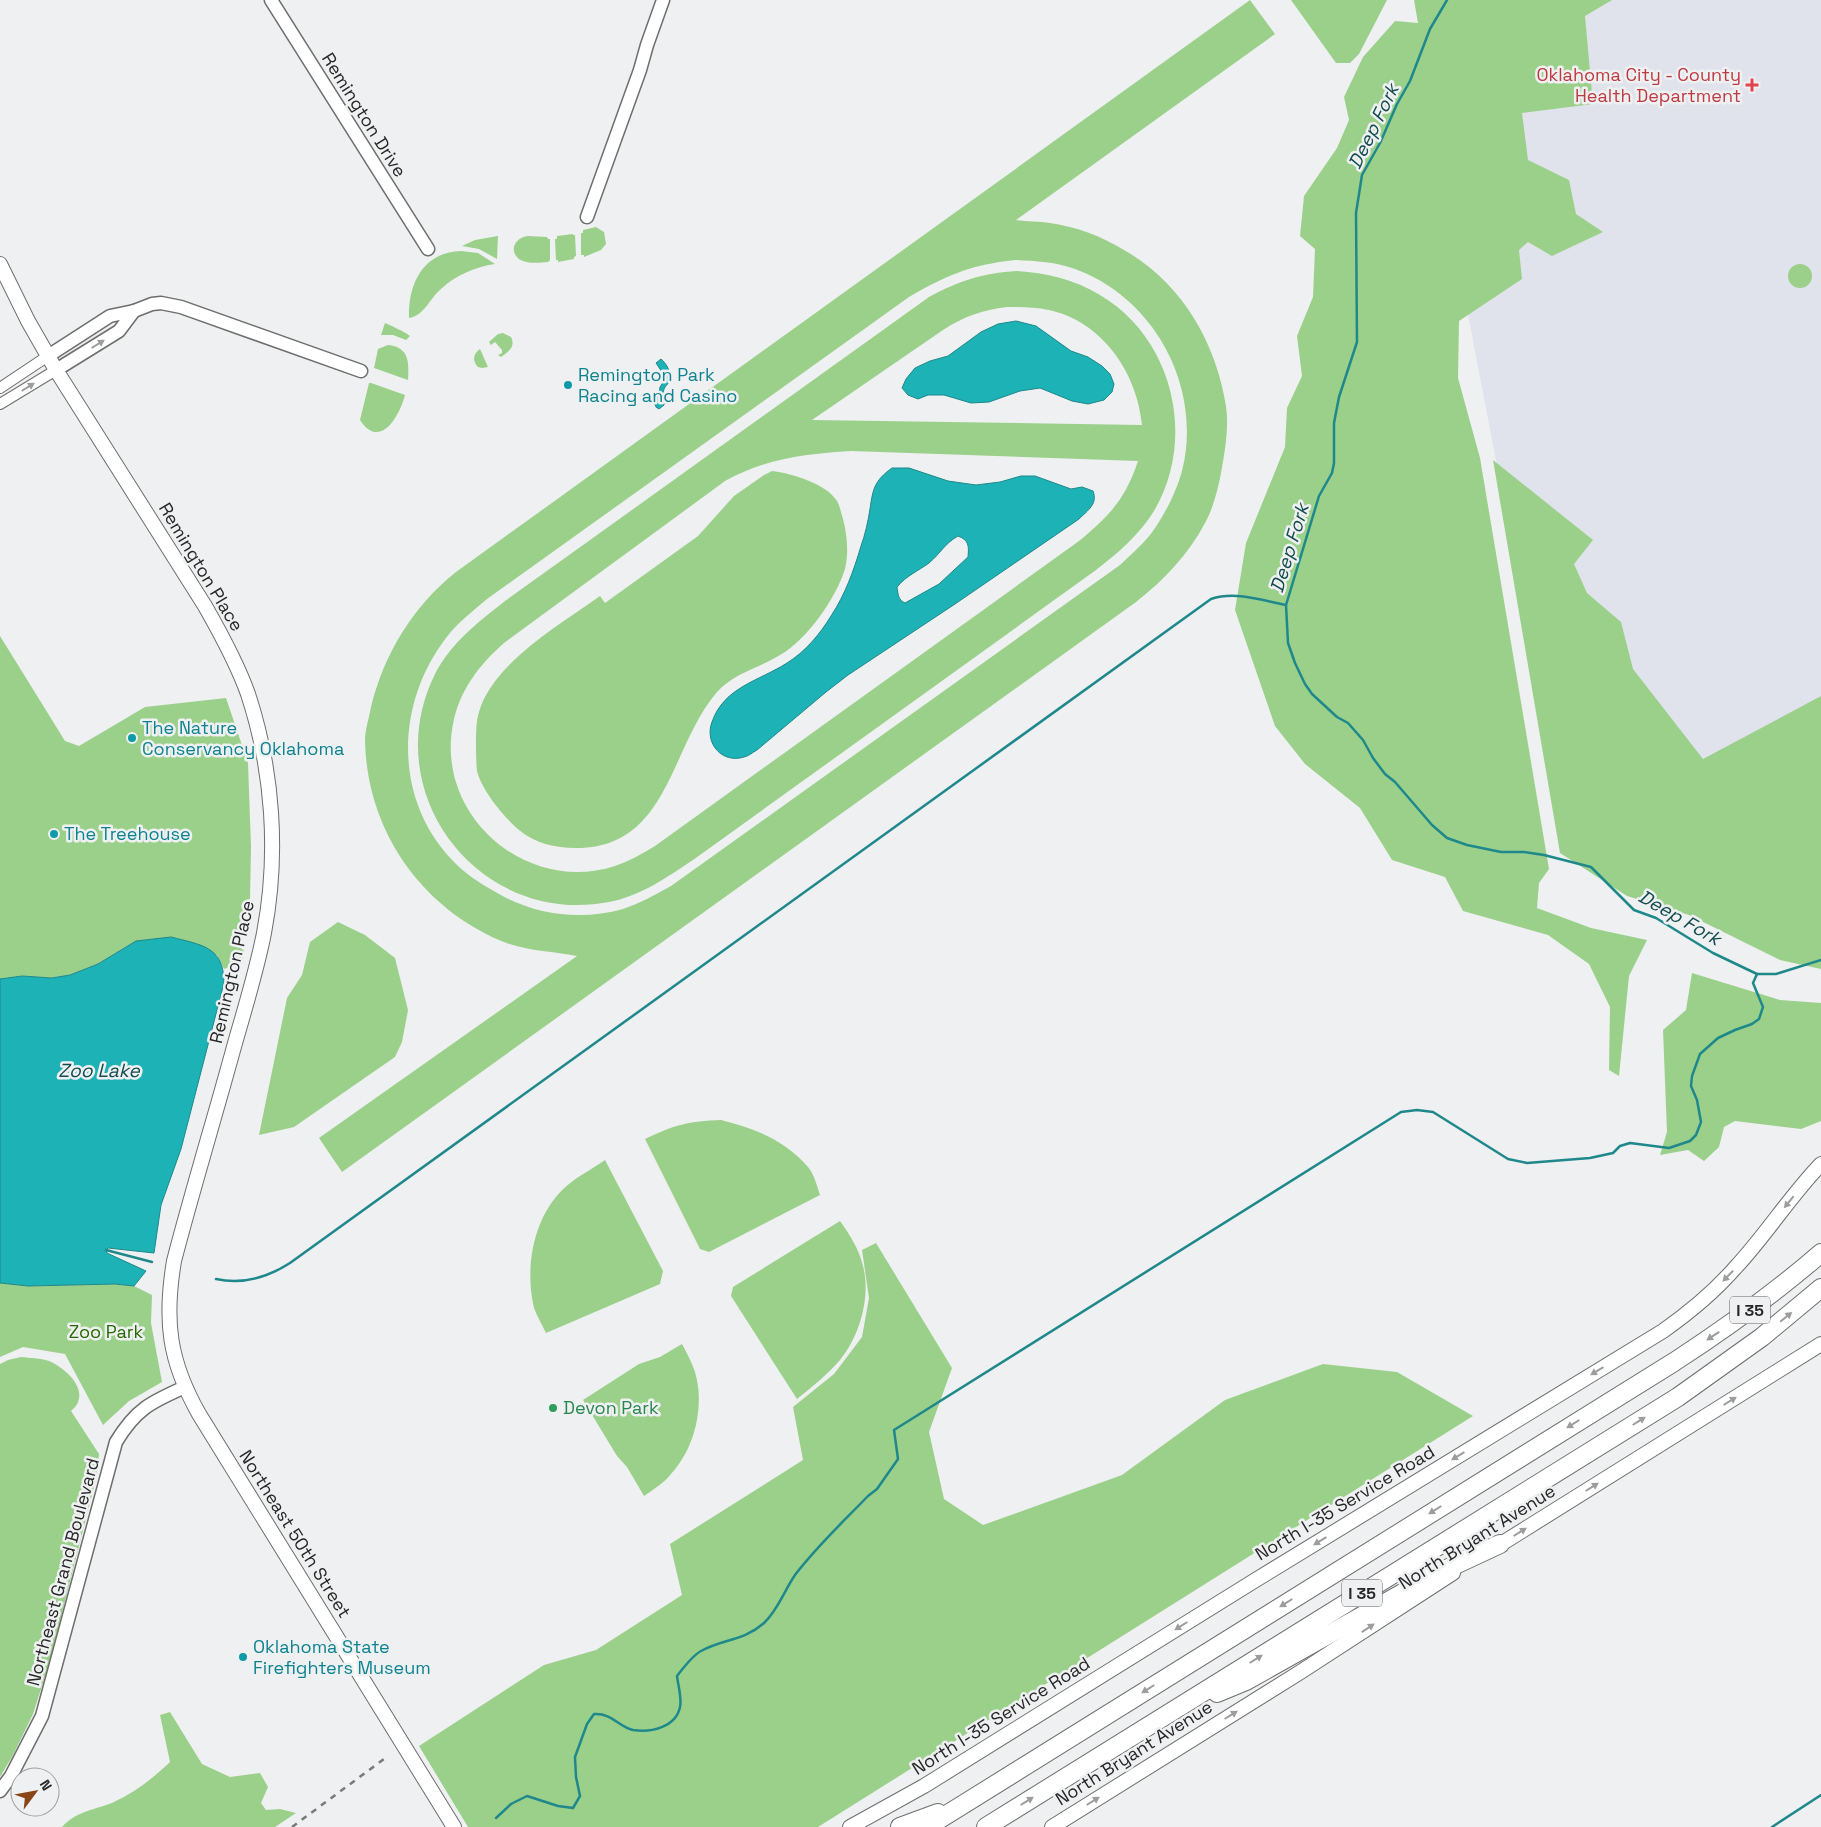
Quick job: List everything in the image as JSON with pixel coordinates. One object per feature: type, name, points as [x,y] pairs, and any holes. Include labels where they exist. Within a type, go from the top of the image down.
[{"type":"highway","name":"I 35","points":[[927,1827],[1720,1332],[1792,1278],[1821,1253]]},
{"type":"highway","name":"I 35","points":[[986,1827],[1678,1397],[1762,1337],[1821,1288]]},
{"type":"highway","points":[[1170,1712],[1246,1681],[1440,1572],[1500,1544]]},
{"type":"highway","points":[[900,1827],[965,1804]]},
{"type":"main road","name":"Remington Place","points":[[0,264],[28,321],[56,370],[205,606],[223,638],[247,694],[262,747],[268,782],[272,847],[270,890],[264,932],[253,980],[177,1250],[171,1282],[169,1324],[175,1361],[185,1387]]},
{"type":"main road","name":"North I-35 Service Road","points":[[850,1827],[924,1786],[1688,1314],[1714,1291],[1736,1267],[1821,1164]]},
{"type":"main road","name":"North Bryant Avenue","points":[[1052,1827],[1821,1344]]},
{"type":"main road","name":"Northeast 50th Street","points":[[185,1387],[220,1449],[454,1827]]},
{"type":"street","name":"Remington Drive","points":[[271,0],[428,249]]},
{"type":"street","points":[[586,217],[640,70],[663,0]]},
{"type":"street","points":[[0,388],[110,316],[152,304],[171,305],[360,371]]},
{"type":"street","points":[[0,404],[119,331],[134,310]]},
{"type":"street","name":"Northeast Grand Boulevard","points":[[0,1791],[11,1776],[42,1716],[116,1442],[127,1423],[144,1407],[185,1387]]},
{"type":"shaded area","points":[[1498,0],[1821,0],[1821,708],[1615,836],[1541,695],[1427,101]]},
{"type":"green space","points":[[1250,0],[1275,34],[1016,220],[1046,222],[1070,227],[1098,236],[1124,250],[1144,263],[1163,279],[1193,316],[1204,337],[1214,359],[1221,382],[1227,414],[1226,439],[1220,479],[1213,505],[1198,535],[1183,556],[1166,576],[1136,602],[342,1172],[319,1138],[577,956],[508,944],[470,925],[445,907],[422,885],[403,860],[387,833],[376,804],[368,773],[365,741],[367,724],[377,687],[392,650],[402,632],[426,600],[456,572]],"holes":[[[1015,260],[1045,262],[1068,267],[1103,283],[1128,301],[1150,324],[1166,350],[1178,378],[1185,408],[1187,440],[1182,471],[1173,496],[1147,539],[1120,565],[671,886],[647,899],[623,909],[607,913],[591,915],[559,914],[528,907],[513,901],[481,884],[460,868],[435,839],[421,812],[412,783],[408,753],[410,723],[417,693],[429,665],[455,627],[487,599],[909,297],[959,272]]]},
{"type":"green space","points":[[1291,0],[1387,0],[1359,54],[1350,63],[1336,63]]},
{"type":"green space","points":[[1414,0],[1612,0],[1585,16],[1593,104],[1522,113],[1528,160],[1569,180],[1576,214],[1603,232],[1552,256],[1528,242],[1519,250],[1522,279],[1459,321],[1458,378],[1480,458],[1549,869],[1539,883],[1537,908],[1591,928],[1647,940],[1629,976],[1619,1076],[1609,1070],[1610,1007],[1589,964],[1548,935],[1463,911],[1445,877],[1392,860],[1360,808],[1305,764],[1275,726],[1235,610],[1246,543],[1285,447],[1287,408],[1302,376],[1297,336],[1313,297],[1315,249],[1300,236],[1304,196],[1337,148],[1349,120],[1344,97],[1363,57],[1395,21],[1418,23]]},
{"type":"green space","points":[[596,227],[604,232],[606,244],[601,250],[584,257],[584,255],[581,255],[581,233],[583,233],[583,230]]},
{"type":"green space","points":[[575,235],[576,256],[574,259],[558,262],[556,260],[555,239],[557,239],[557,236]]},
{"type":"green space","points":[[498,236],[497,259],[479,249],[462,246],[475,240]]},
{"type":"green space","points":[[528,236],[547,237],[550,239],[550,260],[548,262],[525,262],[519,259],[514,252],[515,244],[520,239]]},
{"type":"green space","points":[[461,251],[478,253],[495,264],[480,267],[459,276],[437,293],[419,314],[409,318],[411,293],[420,272],[437,257]]},
{"type":"green space","points":[[1800,264],[1805,265],[1811,271],[1811,281],[1805,287],[1800,288],[1795,287],[1789,281],[1788,276],[1789,271],[1795,265]]},
{"type":"green space","points":[[1017,271],[1060,278],[1090,289],[1100,295],[1125,314],[1145,337],[1161,363],[1170,392],[1175,422],[1174,452],[1167,483],[1154,511],[1135,536],[1096,570],[693,860],[643,891],[609,902],[562,904],[519,894],[481,872],[451,842],[430,805],[419,763],[420,719],[435,674],[457,643],[475,625],[505,601],[929,297],[950,286],[971,279]],"holes":[[[1007,307],[1044,309],[1068,316],[1086,326],[1101,338],[1114,352],[1125,369],[1139,406],[1142,425],[812,420],[951,325],[974,314]],[[851,451],[1138,461],[1122,497],[1107,515],[1079,541],[650,849],[615,866],[582,872],[550,869],[520,858],[494,840],[473,817],[458,789],[451,758],[453,724],[456,712],[471,679],[486,660],[504,643],[725,481],[756,467],[786,458]]]},
{"type":"green space","points":[[385,323],[410,336],[406,340],[393,335],[381,335]]},
{"type":"green space","points":[[503,333],[511,337],[513,344],[501,357],[498,355],[502,353],[502,350],[495,342],[491,345],[489,342],[498,334]]},
{"type":"green space","points":[[388,345],[395,346],[404,352],[408,362],[408,380],[374,368],[378,349]]},
{"type":"green space","points":[[480,349],[488,367],[478,367],[474,360],[475,355]]},
{"type":"green space","points":[[369,383],[405,395],[394,420],[382,431],[375,432],[367,429],[360,420]]},
{"type":"green space","points":[[1493,460],[1593,540],[1574,564],[1587,593],[1621,622],[1633,669],[1703,759],[1821,696],[1821,969],[1780,960],[1689,915],[1627,896],[1560,853]]},
{"type":"green space","points":[[772,471],[808,480],[825,489],[839,505],[846,537],[846,563],[841,580],[828,605],[810,629],[790,648],[772,660],[731,680],[717,692],[701,715],[663,791],[649,814],[630,832],[606,844],[575,848],[546,844],[525,835],[513,825],[494,803],[477,771],[476,751],[479,712],[487,694],[498,677],[513,661],[548,632],[600,596],[605,603],[698,536],[734,496]]},
{"type":"green space","points":[[0,636],[65,741],[79,746],[145,707],[226,698],[248,763],[251,847],[250,899],[244,903],[238,945],[244,951],[240,969],[232,966],[224,969],[217,955],[136,941],[98,964],[70,975],[52,978],[22,976],[0,979]]},
{"type":"green space","points":[[338,922],[365,935],[395,958],[408,1010],[402,1042],[395,1057],[294,1127],[259,1135],[287,998],[302,975],[310,942]]},
{"type":"green space","points":[[1692,973],[1780,1000],[1821,1003],[1821,1121],[1801,1129],[1735,1121],[1724,1127],[1719,1147],[1704,1161],[1688,1150],[1660,1155],[1667,1132],[1663,1030],[1686,1010]]},
{"type":"green space","points":[[721,1120],[757,1131],[789,1149],[810,1170],[820,1195],[709,1252],[700,1249],[645,1139],[682,1125],[700,1121]]},
{"type":"green space","points":[[605,1160],[663,1271],[660,1284],[546,1333],[534,1308],[530,1275],[531,1258],[540,1224],[547,1209],[569,1184]]},
{"type":"green space","points":[[840,1221],[854,1242],[863,1266],[866,1290],[865,1303],[858,1328],[840,1360],[825,1376],[797,1399],[731,1296],[733,1287]]},
{"type":"green space","points":[[876,1243],[952,1368],[929,1432],[944,1499],[983,1525],[1122,1475],[1225,1400],[1323,1364],[1397,1372],[1473,1416],[818,1827],[468,1827],[419,1746],[544,1665],[596,1650],[682,1595],[670,1544],[803,1460],[793,1407],[834,1374],[862,1337],[869,1298],[862,1250]]},
{"type":"green space","name":"Zoo Park","points":[[0,1283],[28,1286],[115,1284],[134,1286],[152,1295],[151,1323],[162,1382],[129,1401],[103,1425],[65,1354],[23,1347],[0,1357]]},
{"type":"green space","points":[[682,1344],[694,1369],[698,1385],[699,1399],[696,1426],[692,1439],[679,1464],[659,1486],[644,1496],[583,1400],[639,1364],[660,1357]]},
{"type":"green space","points":[[21,1357],[49,1361],[66,1372],[76,1383],[79,1396],[78,1402],[71,1411],[99,1454],[96,1479],[49,1664],[33,1714],[0,1777],[0,1364]]},
{"type":"green space","points":[[170,1712],[202,1764],[230,1777],[260,1773],[268,1787],[261,1803],[266,1810],[280,1809],[296,1813],[275,1827],[62,1827],[73,1817],[130,1794],[170,1762],[160,1715]]},
{"type":"water","points":[[1016,321],[1036,326],[1071,351],[1088,357],[1102,366],[1110,374],[1114,384],[1112,392],[1104,400],[1088,404],[1072,401],[1040,388],[1020,391],[989,402],[971,403],[944,395],[928,395],[918,399],[908,395],[902,388],[906,379],[915,368],[948,356],[981,332],[998,324]]},
{"type":"water","points":[[661,359],[668,369],[670,379],[663,391],[664,405],[659,409],[654,402],[659,396],[660,387],[666,378],[656,363]]},
{"type":"water","points":[[892,468],[909,468],[948,481],[976,485],[1000,482],[1021,476],[1035,476],[1071,489],[1082,487],[1093,491],[1094,500],[1079,519],[848,675],[757,750],[746,756],[736,758],[722,755],[713,744],[710,730],[718,710],[725,701],[744,686],[794,659],[812,642],[822,629],[841,600],[849,582],[865,533],[875,486],[881,477]],"holes":[[[958,536],[968,544],[968,557],[939,584],[905,603],[901,600],[897,587],[929,563],[946,545]]]},
{"type":"water","name":"Zoo Lake","points":[[171,937],[201,945],[215,954],[220,961],[224,983],[181,1149],[161,1205],[154,1253],[108,1248],[106,1250],[107,1253],[146,1271],[134,1286],[115,1284],[28,1286],[0,1283],[0,979],[22,976],[52,978],[70,975],[98,964],[136,941]]},
{"type":"waterway","name":"Deep Fork","points":[[1447,0],[1430,29],[1410,81],[1362,175],[1356,213],[1357,342],[1339,397],[1334,423],[1334,463],[1332,473],[1319,496],[1286,605],[1288,643],[1295,663],[1312,694],[1337,717],[1348,723],[1363,740],[1385,774],[1395,782],[1432,825],[1447,838],[1467,845],[1501,852],[1524,852],[1544,855],[1591,867],[1634,910],[1656,918],[1713,953],[1757,974],[1776,974],[1821,960]]},
{"type":"waterway","points":[[216,1279],[235,1281],[264,1276],[290,1263],[1211,599],[1239,596],[1286,605]]},
{"type":"waterway","points":[[496,1818],[511,1804],[527,1796],[558,1806],[573,1808],[580,1796],[576,1777],[575,1757],[587,1724],[594,1714],[601,1714],[623,1726],[640,1731],[662,1727],[674,1719],[680,1707],[677,1676],[691,1659],[701,1651],[741,1637],[756,1629],[769,1618],[803,1564],[877,1489],[898,1459],[894,1430],[1401,1112],[1417,1110],[1433,1112],[1508,1159],[1527,1163],[1590,1158],[1613,1153],[1620,1146],[1630,1143],[1669,1148],[1690,1141],[1696,1135],[1701,1122],[1697,1100],[1691,1086],[1692,1076],[1700,1054],[1718,1038],[1752,1024],[1759,1019],[1763,1007],[1753,983],[1757,974]]},
{"type":"waterway","points":[[106,1250],[152,1262]]},
{"type":"waterway","points":[[1772,1827],[1821,1795]]},
{"type":"railway","points":[[292,1827],[384,1759]]},
{"type":"place","name":"Oklahoma City - County Health Department","points":[[1752,85]]},
{"type":"place","name":"Remington Park Racing and Casino","points":[[568,385]]},
{"type":"place","name":"The Nature Conservancy Oklahoma","points":[[132,738]]},
{"type":"place","name":"The Treehouse","points":[[54,834]]},
{"type":"place","name":"Devon Park","points":[[553,1408]]},
{"type":"place","name":"Oklahoma State Firefighters Museum","points":[[243,1657]]}]
